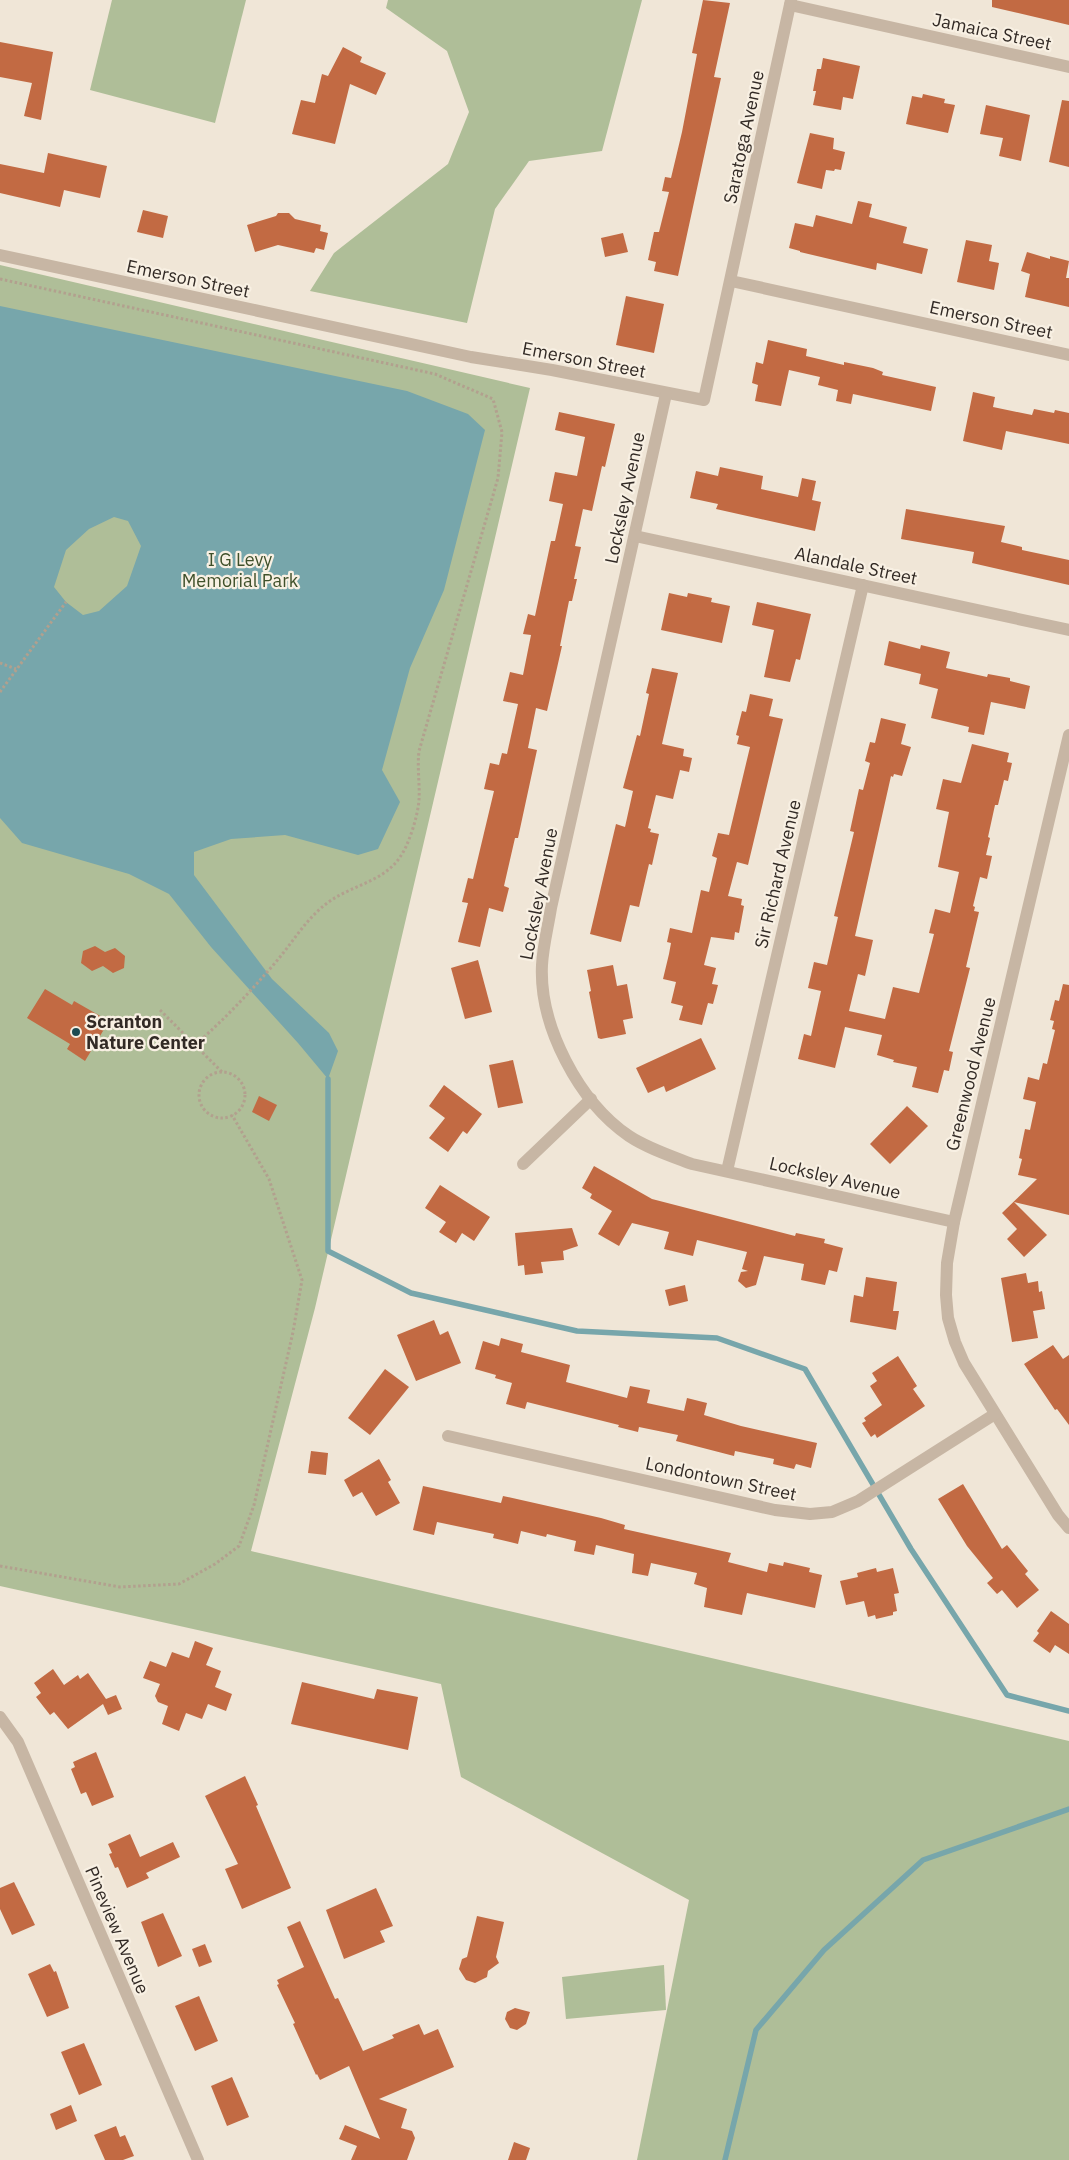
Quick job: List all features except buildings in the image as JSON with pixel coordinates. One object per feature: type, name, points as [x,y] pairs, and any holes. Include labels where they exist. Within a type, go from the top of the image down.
[{"type":"street","name":"Jamaica Street","points":[[791,2],[1069,67]]},
{"type":"street","name":"Saratoga Avenue","points":[[731,281],[791,2]]},
{"type":"street","name":"Emerson Street","points":[[0,255],[329,328],[471,357],[552,370],[704,400],[731,281],[1069,355]]},
{"type":"street","name":"Locksley Avenue","points":[[666,394],[550,908],[542,965],[543,991],[548,1017],[558,1048],[574,1076],[591,1099],[615,1125],[630,1137],[685,1161],[954,1222]]},
{"type":"street","name":"Alandale Street","points":[[635,536],[1069,630]]},
{"type":"street","name":"Sir Richard Avenue","points":[[727,1171],[863,585]]},
{"type":"street","name":"Greenwood Avenue","points":[[1069,735],[954,1222],[947,1262],[946,1295],[948,1318],[964,1363],[1058,1515],[1069,1528]]},
{"type":"street","points":[[523,1164],[591,1099]]},
{"type":"street","name":"Londontown Street","points":[[448,1436],[775,1510],[810,1514],[832,1512],[858,1501],[995,1414]]},
{"type":"street","name":"Pineview Avenue","points":[[0,1717],[18,1742],[198,2160]]},
{"type":"path","points":[[0,279],[435,374],[493,400],[502,432],[498,478],[419,751],[417,770],[419,800],[414,825],[400,858],[379,877],[333,899],[306,922],[277,961],[227,1017],[196,1044]]},
{"type":"path","points":[[0,692],[66,602]]},
{"type":"path","points":[[0,663],[16,669]]},
{"type":"path","points":[[160,1010],[222,1072]]},
{"type":"path","points":[[215,1072],[228,1072],[240,1079],[245,1091],[244,1105],[232,1116],[222,1118],[209,1115],[200,1105],[198,1092],[204,1080],[215,1072]]},
{"type":"path","points":[[0,1566],[120,1587],[179,1584],[215,1564],[239,1546],[254,1505],[294,1332],[302,1280],[269,1178],[232,1116]]},
{"type":"green space","points":[[112,0],[246,0],[215,123],[90,90]]},
{"type":"green space","points":[[388,0],[642,0],[602,151],[529,161],[495,209],[467,323],[310,291],[334,253],[448,164],[469,112],[447,51],[386,8]]},
{"type":"green space","name":"I G Levy Memorial Park","points":[[0,265],[530,388],[315,1308],[251,1551],[1069,1741],[1069,2160],[637,2160],[689,1900],[461,1777],[441,1684],[0,1586]]},
{"type":"green space","points":[[664,1965],[666,2010],[566,2019],[562,1977]]},
{"type":"water","points":[[0,306],[407,391],[468,414],[485,430],[444,590],[410,668],[382,770],[400,802],[378,849],[358,855],[285,835],[231,839],[194,852],[194,875],[272,979],[329,1033],[338,1051],[328,1079],[211,947],[169,894],[129,874],[22,843],[0,818]],"holes":[[[114,517],[128,521],[141,546],[127,586],[99,611],[83,615],[66,602],[54,587],[66,550],[89,529]]]},
{"type":"waterway","points":[[328,1079],[328,1251],[411,1293],[577,1331],[717,1338],[805,1369],[911,1549],[1007,1695],[1069,1711]]},
{"type":"waterway","points":[[725,2160],[756,2030],[824,1950],[923,1860],[1069,1809]]},
{"type":"place","name":"Scranton Nature Center","points":[[76,1032]]}]
